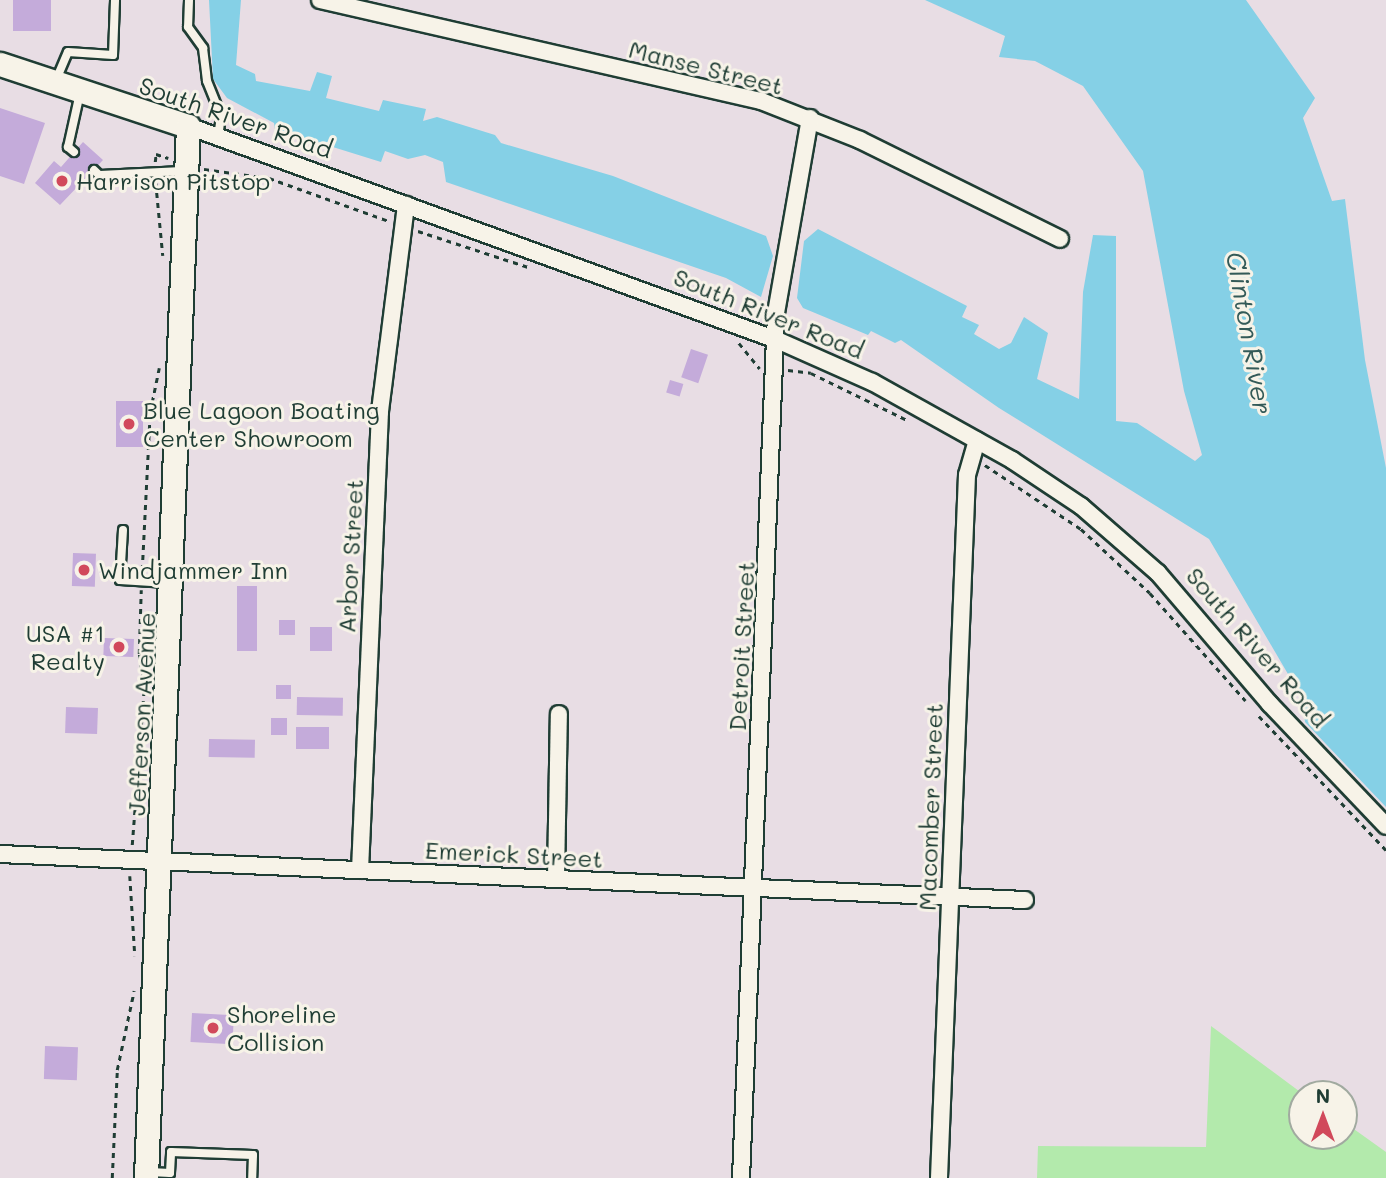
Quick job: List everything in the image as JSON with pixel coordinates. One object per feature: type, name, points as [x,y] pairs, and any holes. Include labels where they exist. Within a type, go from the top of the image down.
[{"type":"street","name":"Manse Street","points":[[320,0],[761,101],[810,118],[1060,239]]},
{"type":"street","name":"South River Road","points":[[0,64],[80,93],[188,126],[406,205],[579,276],[777,340],[872,383],[977,440],[1081,506],[1158,573],[1270,704],[1386,826]]},
{"type":"street","name":"Detroit Street","points":[[741,1178],[777,370],[776,313],[810,118]]},
{"type":"street","name":"Jefferson Avenue","points":[[147,1175],[173,584],[188,126]]},
{"type":"street","name":"Arbor Street","points":[[360,870],[380,411],[406,205]]},
{"type":"street","name":"Macomber Street","points":[[939,1178],[948,895],[967,475],[977,440]]},
{"type":"street","points":[[556,878],[559,714]]},
{"type":"street","name":"Emerick Street","points":[[0,854],[1025,900]]},
{"type":"lane","points":[[55,84],[68,52],[113,55],[115,0]]},
{"type":"lane","points":[[189,0],[188,27],[203,48],[207,81],[221,116],[218,137]]},
{"type":"lane","points":[[74,152],[68,147],[80,93]]},
{"type":"lane","points":[[94,170],[99,174],[186,167]]},
{"type":"lane","points":[[123,530],[120,580],[173,584]]},
{"type":"lane","points":[[147,1175],[170,1175],[171,1152],[253,1155],[252,1178]]},
{"type":"path","points":[[155,162],[156,154],[186,167],[214,173],[269,178],[540,271]]},
{"type":"path","points":[[156,180],[163,267]]},
{"type":"path","points":[[733,339],[753,366],[811,373],[921,427]]},
{"type":"path","points":[[132,852],[144,690],[139,654],[150,412],[159,364]]},
{"type":"path","points":[[973,457],[1081,529],[1150,593],[1308,773],[1386,850]]},
{"type":"path","points":[[131,867],[135,968]]},
{"type":"path","points":[[112,1178],[117,1070],[135,980]]},
{"type":"green space","points":[[1211,1026],[1288,1083],[1288,1150],[1358,1150],[1358,1132],[1386,1152],[1386,1178],[1037,1178],[1038,1146],[1206,1147]]},
{"type":"water","points":[[209,0],[241,0],[236,65],[255,74],[256,81],[310,91],[317,72],[332,76],[326,98],[379,111],[383,100],[426,109],[423,121],[437,117],[495,135],[501,143],[613,176],[766,236],[773,256],[761,297],[726,278],[446,182],[443,162],[425,155],[408,159],[385,151],[381,162],[275,129],[274,123],[227,98],[213,79]]},
{"type":"water","name":"Clinton River","points":[[925,0],[1246,0],[1315,98],[1303,118],[1332,201],[1345,199],[1365,360],[1386,468],[1386,807],[1305,722],[1302,698],[1209,539],[999,408],[901,340],[895,343],[871,331],[868,335],[803,308],[797,298],[804,241],[818,229],[967,306],[962,317],[979,325],[974,334],[999,349],[1011,343],[1024,317],[1048,333],[1037,379],[1079,399],[1083,292],[1093,235],[1116,236],[1116,421],[1137,423],[1195,461],[1202,455],[1184,391],[1143,171],[1083,86],[1035,61],[999,57],[1005,36]]},
{"type":"building","points":[[13,0],[51,0],[51,31],[13,31]]},
{"type":"building","points":[[0,108],[45,123],[24,184],[0,176]]},
{"type":"building","points":[[83,142],[103,160],[60,205],[35,183],[54,161],[61,167]]},
{"type":"building","points":[[691,349],[708,355],[698,383],[681,377]]},
{"type":"building","points":[[670,380],[683,384],[680,397],[666,392]]},
{"type":"building","name":"Blue Lagoon Boating Center Showroom","points":[[116,401],[143,401],[143,447],[116,447]]},
{"type":"building","name":"Windjammer Inn","points":[[73,553],[96,554],[95,587],[72,586]]},
{"type":"building","points":[[237,586],[257,586],[257,651],[237,651]]},
{"type":"building","points":[[279,620],[295,620],[295,635],[279,635]]},
{"type":"building","points":[[310,627],[332,627],[332,651],[310,651]]},
{"type":"building","name":"USA #1 Realty","points":[[104,638],[134,639],[133,657],[103,656]]},
{"type":"building","points":[[276,685],[291,685],[291,699],[276,699]]},
{"type":"building","points":[[297,697],[343,698],[343,716],[297,715]]},
{"type":"building","points":[[66,707],[98,708],[97,734],[65,733]]},
{"type":"building","points":[[271,718],[287,718],[287,735],[271,735]]},
{"type":"building","points":[[296,727],[329,727],[329,749],[296,749]]},
{"type":"building","points":[[209,739],[255,740],[255,758],[209,757]]},
{"type":"building","name":"Shoreline Collision","points":[[192,1013],[234,1015],[232,1044],[190,1042]]},
{"type":"building","points":[[45,1046],[78,1047],[77,1080],[44,1079]]},
{"type":"place","name":"Harrison Pitstop","points":[[62,181]]},
{"type":"place","name":"Blue Lagoon Boating Center Showroom","points":[[129,424]]},
{"type":"place","name":"Windjammer Inn","points":[[84,570]]},
{"type":"place","name":"USA #1 Realty","points":[[119,647]]},
{"type":"place","name":"Shoreline Collision","points":[[213,1028]]}]
